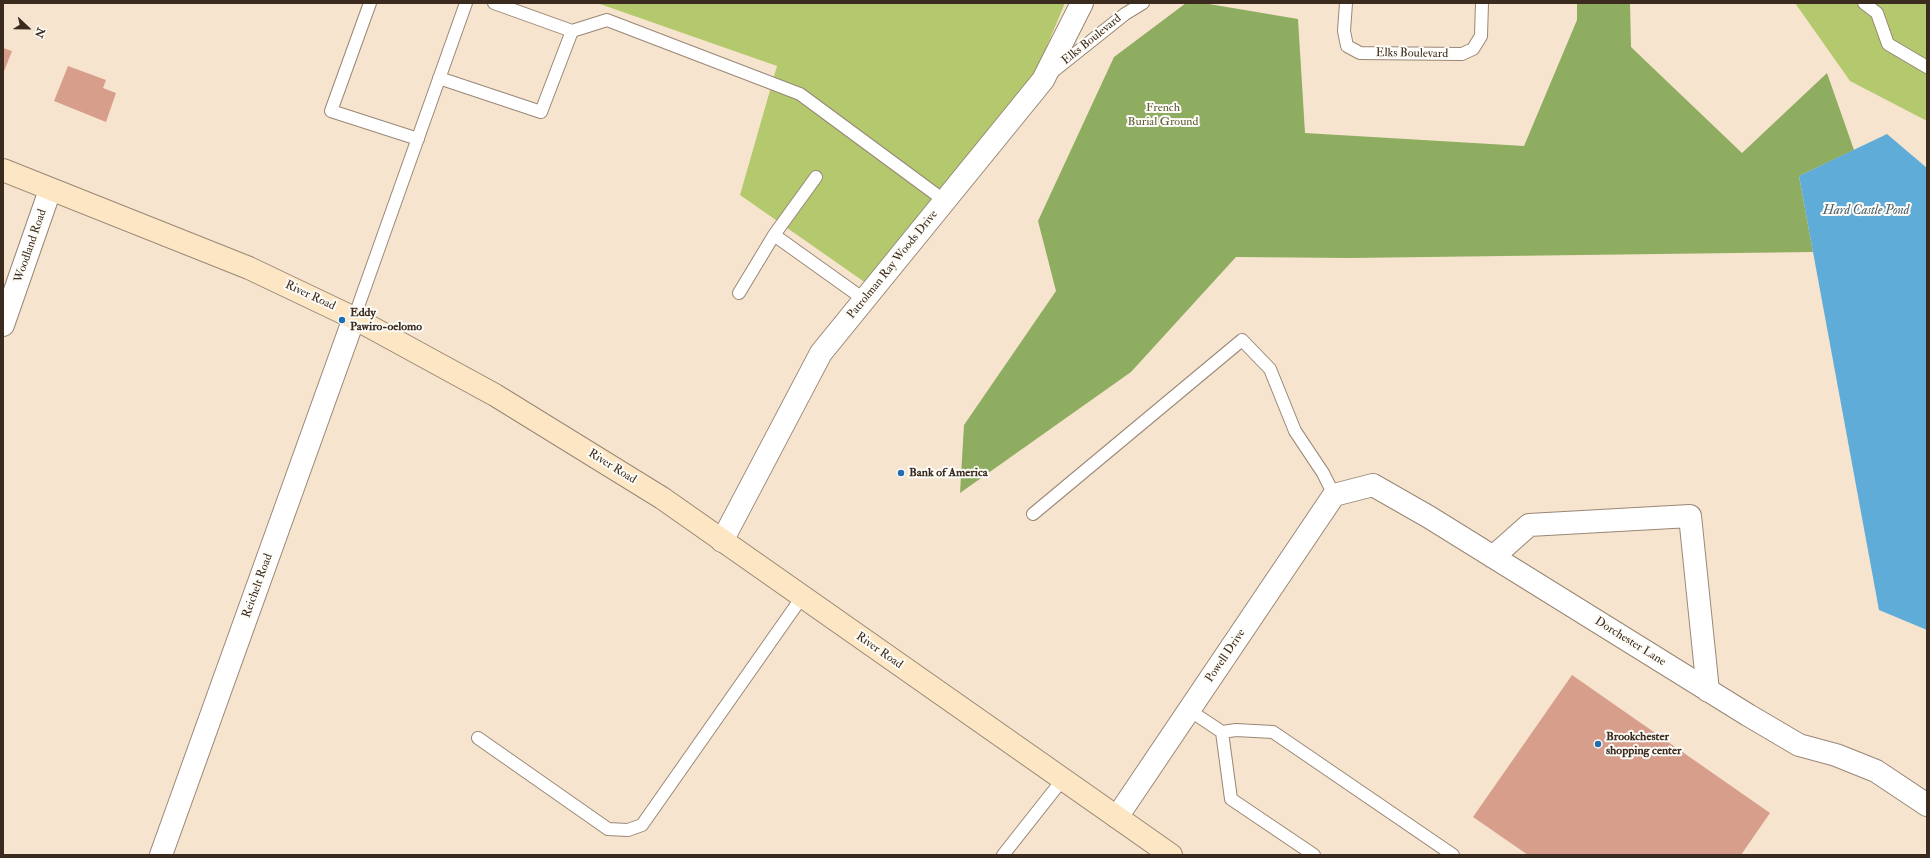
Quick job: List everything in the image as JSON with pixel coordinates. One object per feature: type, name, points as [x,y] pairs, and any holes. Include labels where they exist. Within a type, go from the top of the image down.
[{"type":"main road","name":"River Road","points":[[3,170],[249,268],[354,318],[496,395],[662,498],[1171,855]]},
{"type":"street","name":"Patrolman Ray Woods Drive","points":[[722,540],[822,353],[1043,80],[1082,3]]},
{"type":"street","name":"Woodland Road","points":[[3,325],[50,190]]},
{"type":"street","name":"Reichelt Road","points":[[161,855],[354,318]]},
{"type":"street","name":"Dorchester Lane","points":[[1334,496],[1373,485],[1429,516],[1708,691],[1799,745],[1836,755],[1876,771],[1927,805]]},
{"type":"street","name":"Powell Drive","points":[[1117,817],[1334,496]]},
{"type":"street","points":[[1493,557],[1529,525],[1690,516],[1708,691]]},
{"type":"lane","points":[[370,3],[331,111],[418,139]]},
{"type":"lane","points":[[354,318],[466,3]]},
{"type":"lane","points":[[494,3],[572,31],[607,20],[800,94],[945,201]]},
{"type":"lane","name":"Elks Boulevard","points":[[1043,80],[1125,14],[1143,3]]},
{"type":"lane","name":"Elks Boulevard","points":[[1346,3],[1344,31],[1347,46],[1360,53],[1462,54],[1473,49],[1481,36],[1482,3]]},
{"type":"lane","points":[[1864,3],[1878,13],[1888,44],[1927,67]]},
{"type":"lane","points":[[440,78],[541,112],[572,31]]},
{"type":"lane","points":[[739,292],[774,235],[816,177]]},
{"type":"lane","points":[[774,235],[865,300]]},
{"type":"lane","points":[[1032,514],[1242,340],[1270,369],[1295,431],[1323,473],[1334,496]]},
{"type":"lane","points":[[478,738],[608,829],[628,830],[642,825],[802,597]]},
{"type":"lane","points":[[1189,710],[1222,732],[1236,730],[1273,732],[1453,855]]},
{"type":"lane","points":[[1222,732],[1231,799],[1314,855]]},
{"type":"lane","points":[[1003,855],[1063,780]]},
{"type":"green space","points":[[597,3],[1065,3],[1036,72],[873,288],[740,195],[777,66]]},
{"type":"green space","name":"French Burial Ground","points":[[1186,3],[1203,3],[1298,19],[1305,133],[1524,146],[1577,20],[1577,3],[1630,3],[1631,47],[1742,153],[1827,73],[1854,150],[1799,176],[1813,252],[1350,258],[1236,257],[1131,372],[960,493],[964,425],[1056,291],[1038,221],[1114,57]]},
{"type":"green space","points":[[1795,3],[1927,3],[1927,121],[1850,81]]},
{"type":"water","name":"Hard Castle Pond","points":[[1887,134],[1927,168],[1927,630],[1879,610],[1799,176]]},
{"type":"building","points":[[3,48],[12,51],[3,74]]},
{"type":"building","points":[[68,66],[106,80],[103,88],[116,93],[106,122],[54,101]]},
{"type":"building","name":"Brookchester shopping center","points":[[1572,675],[1770,813],[1741,855],[1528,855],[1473,817]]},
{"type":"place","name":"Eddy Pawiro-oelomo","points":[[342,320]]},
{"type":"place","name":"Bank of America","points":[[901,473]]},
{"type":"place","name":"Brookchester shopping center","points":[[1598,744]]}]
